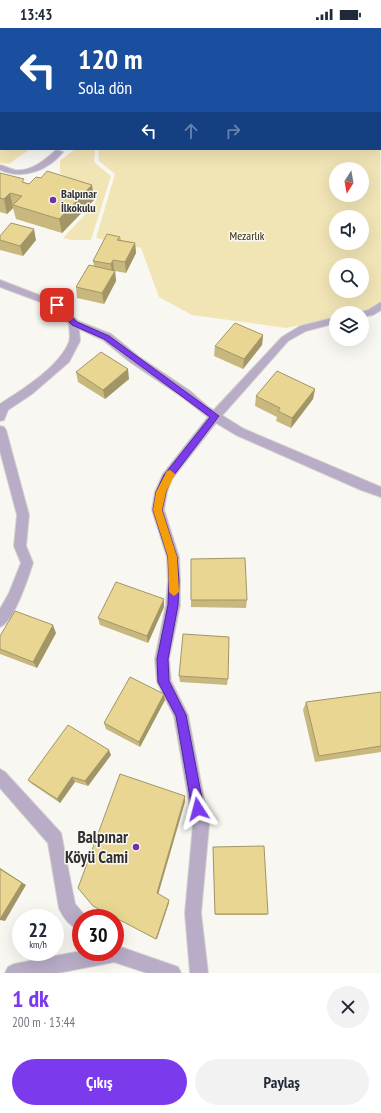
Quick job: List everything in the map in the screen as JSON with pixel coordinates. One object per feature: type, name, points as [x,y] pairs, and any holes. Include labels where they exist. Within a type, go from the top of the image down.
[{"type":"street","points":[[0,283],[57,305],[74,324],[106,338],[215,416],[240,432],[365,487],[381,492]]},
{"type":"street","points":[[0,417],[4,407],[28,391],[65,359],[75,341],[74,324]]},
{"type":"street","points":[[199,973],[193,913],[201,824],[181,715],[164,682],[162,659],[173,605],[174,580],[172,557],[158,510],[161,492],[167,477],[215,416]]},
{"type":"street","points":[[0,430],[24,515],[20,546],[27,563],[15,596],[0,621]]},
{"type":"street","points":[[0,777],[55,838],[67,908],[72,913]]},
{"type":"street","points":[[124,957],[172,973]]},
{"type":"street","points":[[14,973],[72,961]]},
{"type":"lane","points":[[0,167],[6,170],[24,173],[41,168],[59,152]]},
{"type":"lane","points":[[369,313],[381,305]]},
{"type":"lane","points":[[215,416],[285,339],[296,331],[311,325],[329,321]]},
{"type":"green space","points":[[0,150],[29,150],[9,164],[0,163]]},
{"type":"green space","points":[[74,150],[95,150],[94,162],[111,176],[91,240],[72,240],[63,238],[95,204],[97,192],[88,187],[73,183],[60,173],[60,161]]},
{"type":"green space","name":"Mezarlık","points":[[98,150],[380,150],[381,301],[369,310],[369,306],[329,306],[329,319],[286,328],[192,315],[159,297],[141,248],[96,238],[115,174],[99,161]]},
{"type":"building","points":[[47,171],[92,185],[59,219],[13,205],[22,196],[10,193],[4,199],[0,198],[0,173],[24,179],[22,182],[29,184],[36,177],[41,178]]},
{"type":"building","points":[[11,223],[34,229],[20,246],[0,240],[0,236]]},
{"type":"building","points":[[107,234],[120,237],[117,240],[135,243],[125,262],[113,260],[111,264],[93,261]]},
{"type":"building","points":[[89,265],[115,271],[102,293],[76,287]]},
{"type":"building","points":[[235,323],[263,335],[244,359],[215,346]]},
{"type":"building","points":[[101,352],[128,369],[103,390],[76,372]]},
{"type":"building","points":[[277,371],[315,389],[292,418],[278,411],[280,408],[256,396]]},
{"type":"building","points":[[245,558],[247,600],[191,600],[191,559]]},
{"type":"building","points":[[116,582],[164,599],[147,636],[98,618]]},
{"type":"building","points":[[15,611],[53,625],[33,662],[0,649],[0,636]]},
{"type":"building","points":[[183,634],[229,637],[228,679],[179,676]]},
{"type":"building","points":[[130,677],[164,694],[139,742],[104,723]]},
{"type":"building","points":[[381,692],[381,746],[319,756],[306,702]]},
{"type":"building","points":[[68,725],[109,750],[85,781],[72,777],[57,799],[28,780]]},
{"type":"building","name":"Balpınar Köyü Cami","points":[[120,774],[185,796],[157,893],[169,900],[156,939],[124,922],[124,909],[99,909],[93,906],[78,888]]},
{"type":"building","points":[[264,846],[268,914],[215,914],[213,847]]},
{"type":"building","points":[[0,869],[22,883],[0,919]]},
{"type":"slow traffic","points":[[170,474],[167,477],[161,492],[158,510],[172,557],[174,592]]},
{"type":"place","name":"Balpınar İlkokulu","points":[[53,200]]},
{"type":"place","name":"Balpınar Köyü Cami","points":[[136,847]]},
{"type":"route","points":[[57,305],[74,324],[106,338],[215,416],[167,477],[161,492],[158,510],[172,557],[174,580],[173,605],[162,659],[164,682],[181,715],[191,763],[198,809]]}]
